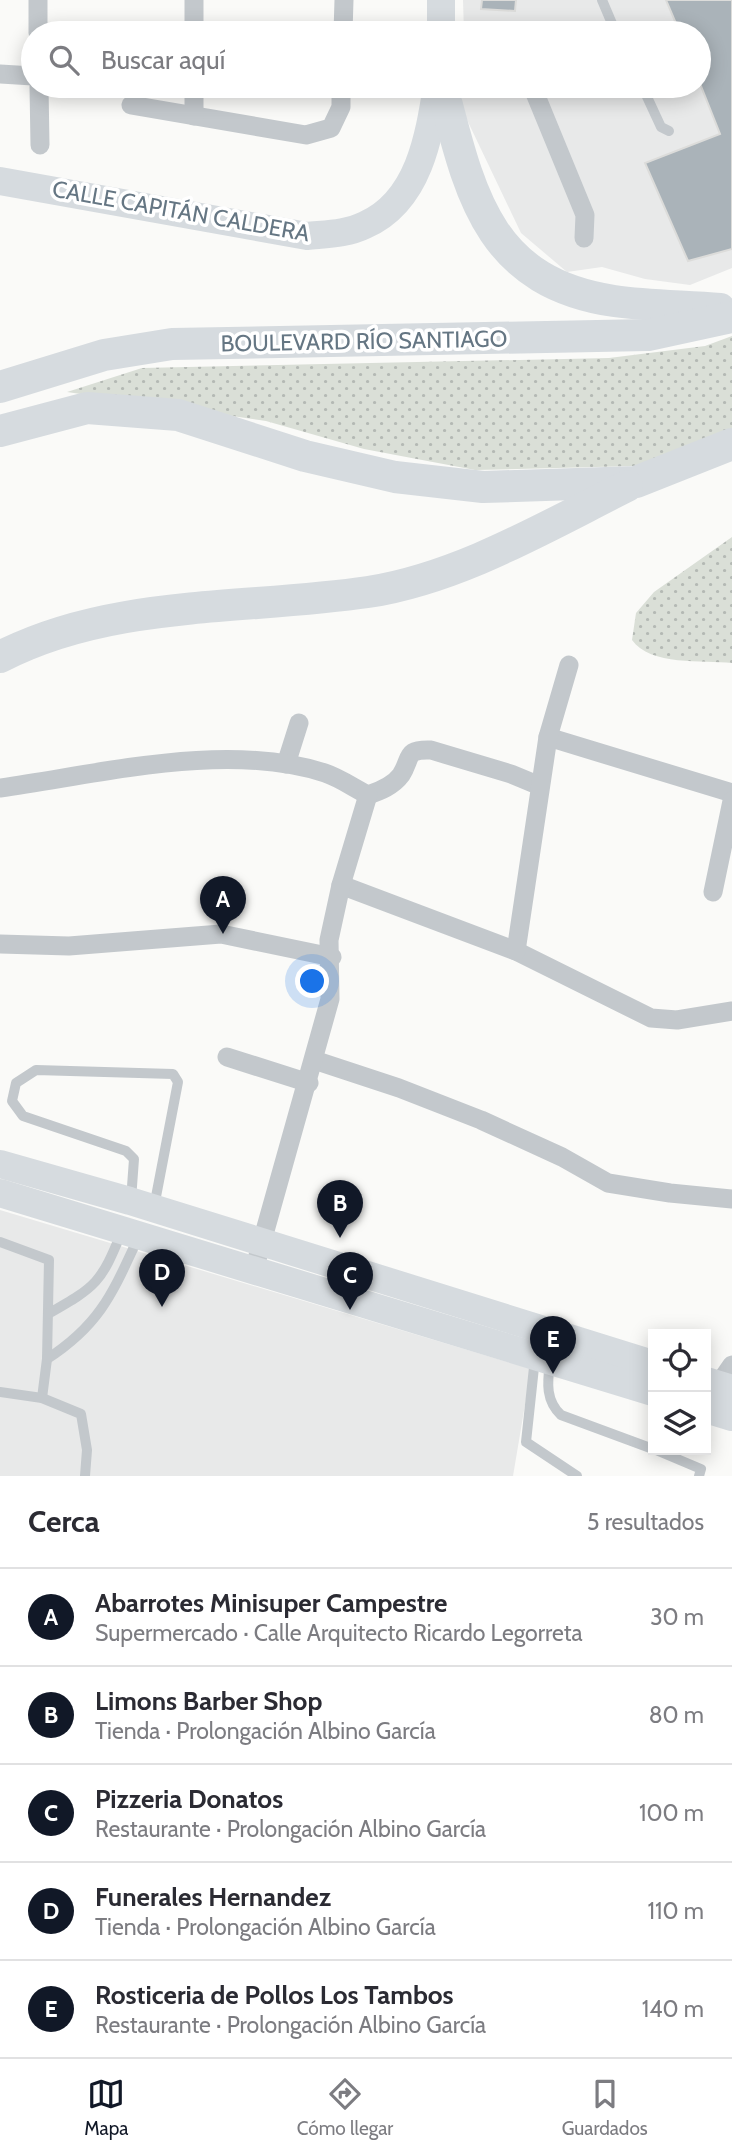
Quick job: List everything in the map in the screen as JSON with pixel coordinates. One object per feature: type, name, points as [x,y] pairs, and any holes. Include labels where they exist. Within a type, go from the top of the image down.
[{"type":"main road","points":[[441,0],[441,21]]},
{"type":"main road","name":"CALLE CAPITÁN CALDERA","points":[[0,181],[307,236],[343,232],[366,225],[388,210],[411,181],[428,142],[437,98]]},
{"type":"main road","points":[[443,98],[473,196],[512,257],[540,278],[575,292],[614,301],[732,310]]},
{"type":"main road","name":"BOULEVARD RÍO SANTIAGO","points":[[0,387],[104,355],[172,344],[648,335],[732,317]]},
{"type":"main road","points":[[0,431],[87,408],[178,415],[305,456],[395,477],[483,487],[636,482]]},
{"type":"main road","points":[[0,657],[44,637],[101,621],[370,592],[419,580],[502,548],[636,482],[732,444]]},
{"type":"main road","points":[[0,1164],[254,1270],[544,1343],[648,1362]]},
{"type":"main road","points":[[0,1193],[263,1242],[544,1343],[648,1390]]},
{"type":"main road","points":[[717,1389],[732,1417]]},
{"type":"street","points":[[38,0],[38,21]]},
{"type":"street","points":[[194,0],[194,21]]},
{"type":"street","points":[[343,21],[344,0]]},
{"type":"street","points":[[0,74],[21,75]]},
{"type":"street","points":[[39,98],[40,145]]},
{"type":"street","points":[[194,98],[194,116]]},
{"type":"street","points":[[131,106],[306,135],[331,128],[341,107],[341,98]]},
{"type":"street","points":[[538,98],[585,215],[584,237]]},
{"type":"street","points":[[516,951],[548,737],[569,665]]},
{"type":"street","points":[[286,764],[299,723]]},
{"type":"street","points":[[548,737],[732,793]]},
{"type":"street","points":[[0,788],[219,759],[286,764],[327,774],[368,795],[385,789],[401,775],[407,757],[417,750],[431,750],[540,786]]},
{"type":"street","points":[[254,1270],[309,1083],[330,999],[332,957],[329,940],[341,885],[368,795]]},
{"type":"street","points":[[713,892],[732,801]]},
{"type":"street","points":[[341,885],[516,951],[651,1018],[677,1020],[732,1011]]},
{"type":"street","points":[[0,944],[69,946],[221,934],[332,957]]},
{"type":"street","points":[[227,1056],[309,1083]]},
{"type":"street","points":[[314,1060],[399,1088],[481,1120],[562,1157],[608,1182],[670,1193],[732,1199]]},
{"type":"lane","points":[[601,0],[611,21]]},
{"type":"lane","points":[[648,98],[661,127],[668,131]]},
{"type":"lane","points":[[47,1359],[78,1339],[100,1314],[136,1219],[178,1082],[173,1074],[36,1070],[16,1083],[12,1101],[23,1116],[126,1151],[134,1159],[136,1219],[104,1274],[84,1294],[48,1314]]},
{"type":"lane","points":[[0,1242],[49,1261],[47,1359],[42,1398]]},
{"type":"lane","points":[[544,1343],[549,1397],[553,1407],[561,1415],[648,1446]]},
{"type":"lane","points":[[544,1343],[526,1442],[577,1476]]},
{"type":"lane","points":[[0,1392],[42,1398],[81,1414],[87,1450],[85,1476]]},
{"type":"lane","points":[[669,1455],[701,1469],[699,1476]]},
{"type":"shaded area","points":[[463,0],[732,0],[732,268],[690,285],[645,279],[602,267],[567,272],[521,233],[459,103],[462,98],[711,98],[711,21],[464,21]]},
{"type":"shaded area","points":[[732,336],[732,431],[635,466],[475,470],[364,449],[266,421],[67,392],[142,368],[609,358],[705,346]]},
{"type":"shaded area","points":[[732,537],[732,663],[664,658],[640,648],[632,640],[636,613],[654,592]]},
{"type":"shaded area","points":[[0,1210],[531,1369],[513,1476],[0,1476]]},
{"type":"building","points":[[482,0],[516,0],[515,11],[481,9]]},
{"type":"building","points":[[666,0],[732,0],[732,249],[688,261],[645,163],[720,134],[706,98],[711,98],[711,21],[675,21]]},
{"type":"place","name":"Abarrotes Minisuper Campestre","points":[[223,934]]},
{"type":"place","name":"Limons Barber Shop","points":[[340,1238]]},
{"type":"place","name":"Funerales Hernandez","points":[[162,1307]]},
{"type":"place","name":"Pizzeria Donatos","points":[[350,1310]]},
{"type":"place","name":"Rosticeria de Pollos Los Tambos","points":[[553,1374]]}]
